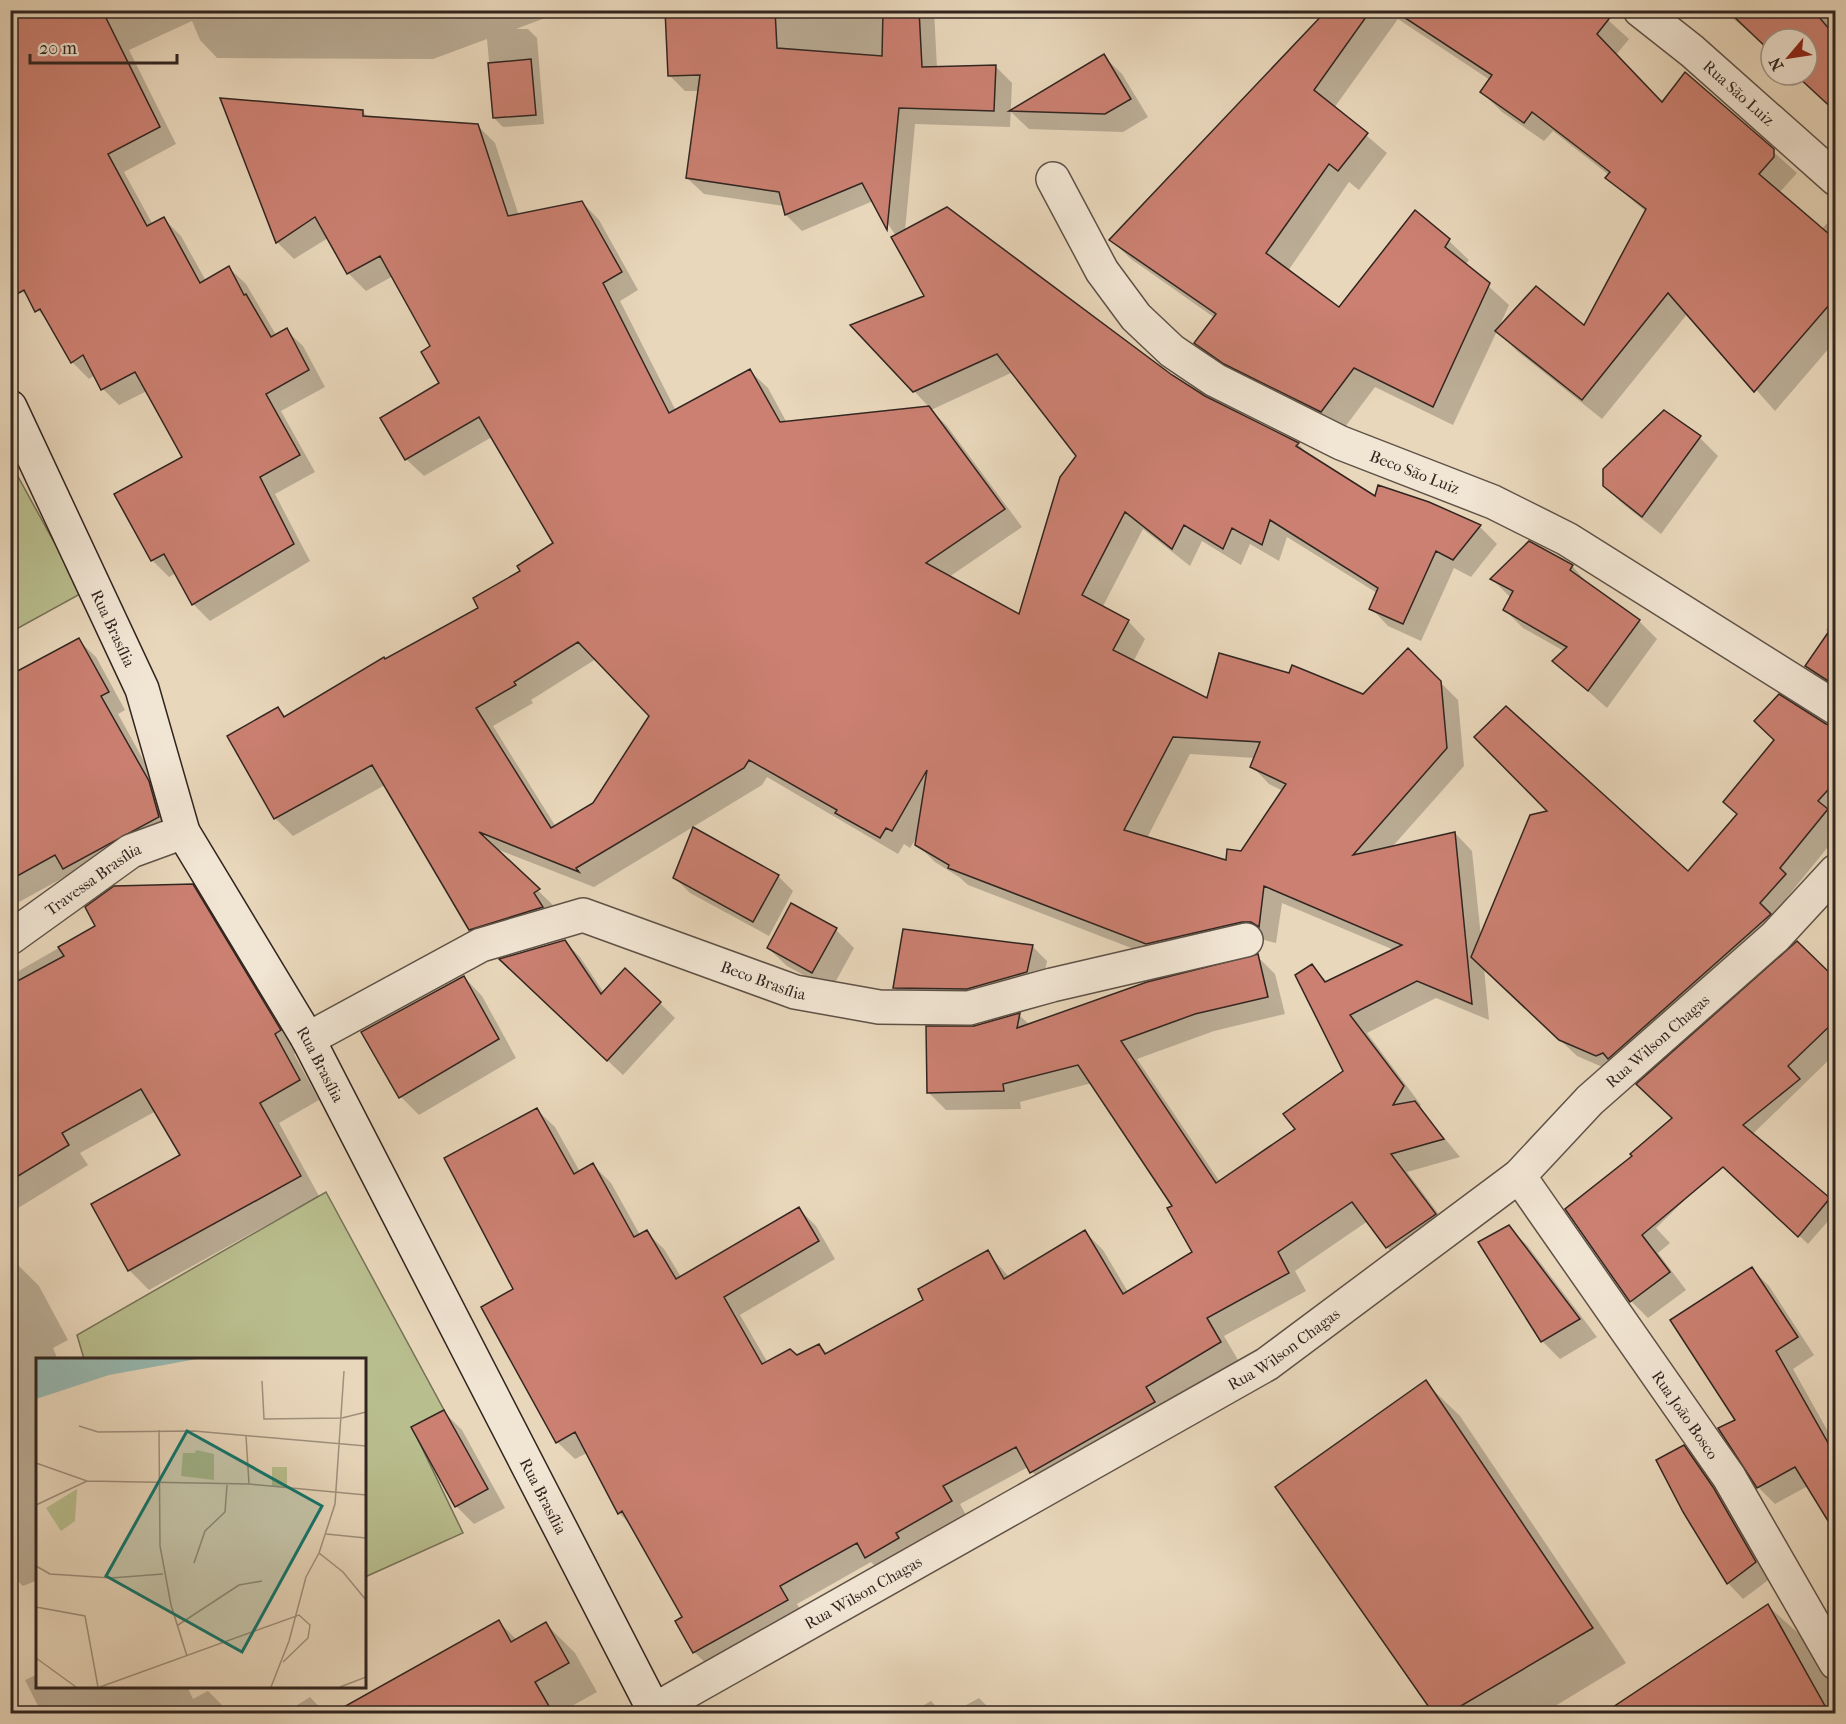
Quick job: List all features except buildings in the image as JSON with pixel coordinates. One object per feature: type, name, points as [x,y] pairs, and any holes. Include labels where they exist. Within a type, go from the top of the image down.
[{"type":"street","name":"Rua São Luiz","points":[[1640,10],[1692,51],[1836,179]]},
{"type":"street","name":"Beco São Luiz","points":[[1053,180],[1102,271],[1136,317],[1172,351],[1206,374],[1287,418],[1341,443],[1493,502],[1567,539],[1836,708]]},
{"type":"street","name":"Rua Brasília","points":[[10,407],[142,689],[183,832],[309,1039],[653,1712]]},
{"type":"street","name":"Travessa Brasília","points":[[10,938],[131,851],[183,832]]},
{"type":"street","name":"Rua Wilson Chagas","points":[[653,1712],[1267,1364],[1519,1176],[1590,1100],[1775,937],[1836,871]]},
{"type":"street","name":"Beco Brasília","points":[[309,1039],[481,945],[583,915],[795,992],[879,1007],[969,1008],[1052,985],[1246,940]]},
{"type":"street","name":"Rua João Bosco","points":[[1519,1176],[1729,1477],[1836,1663]]},
{"type":"green space","points":[[10,462],[82,593],[11,632],[10,632]]},
{"type":"green space","points":[[326,1192],[444,1410],[412,1427],[463,1533],[366,1577],[366,1358],[84,1358],[77,1335]]}]
